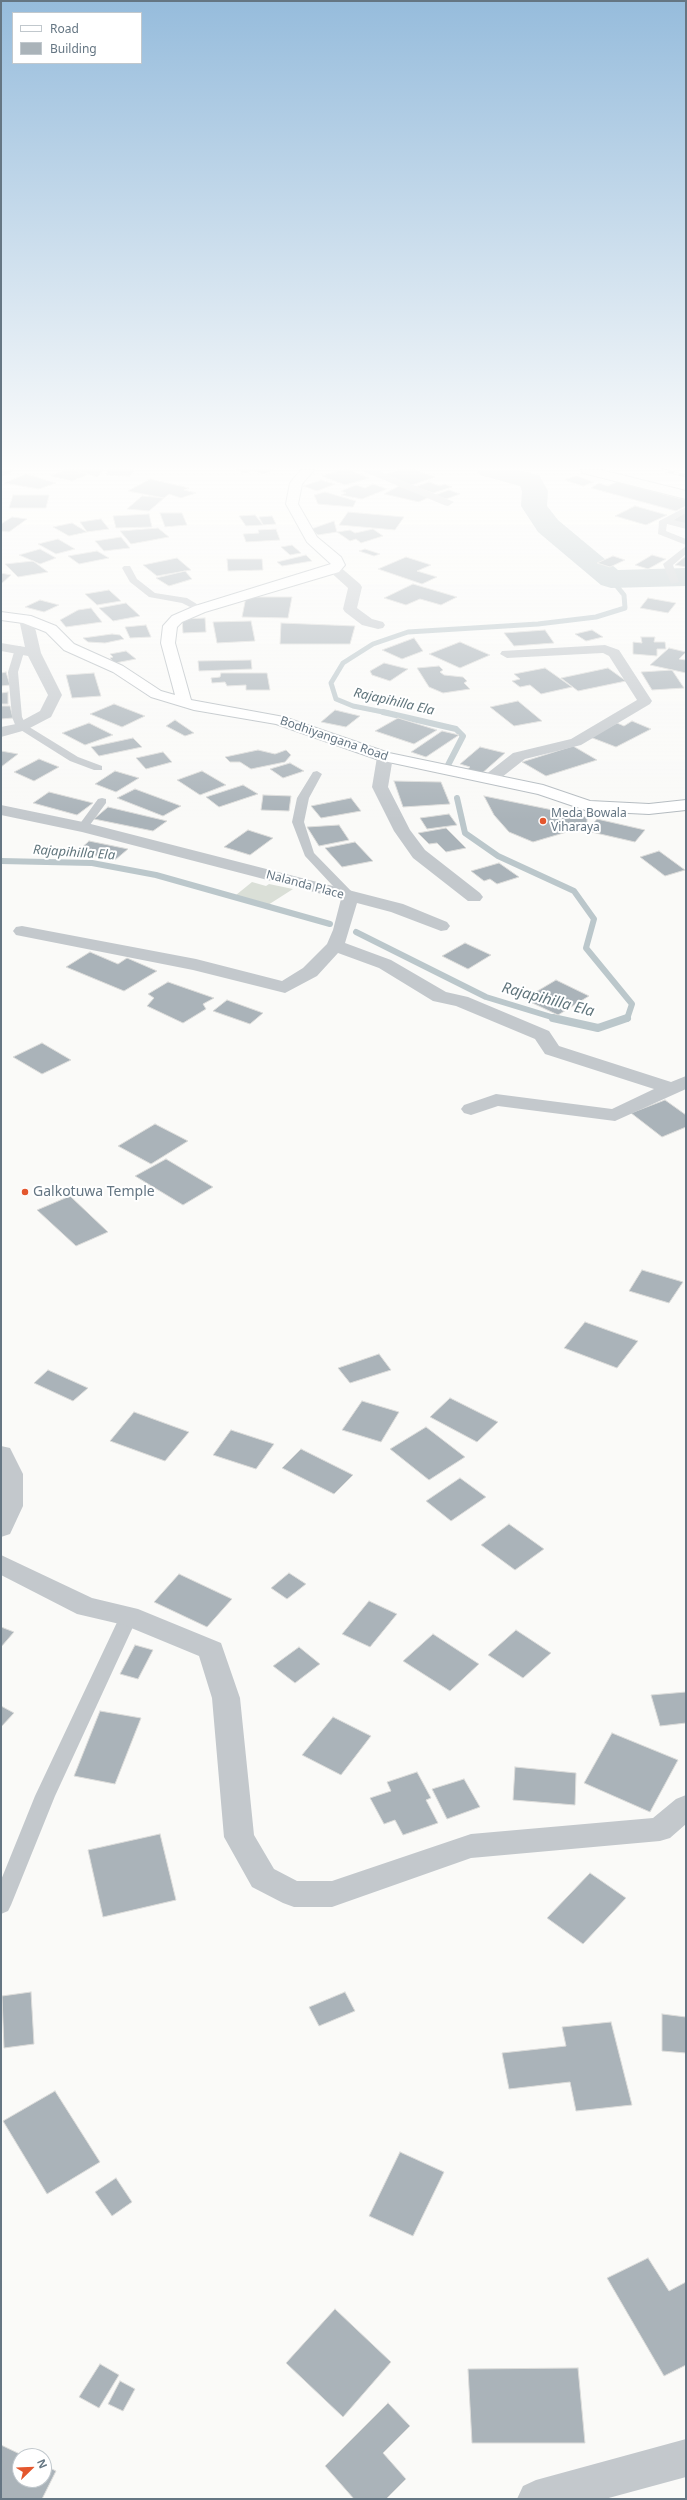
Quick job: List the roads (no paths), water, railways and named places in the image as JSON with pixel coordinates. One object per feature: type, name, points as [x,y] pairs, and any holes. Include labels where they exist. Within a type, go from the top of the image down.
[{"type":"street","points":[[184,702],[168,643],[170,626],[178,619],[200,609],[275,587]]},
{"type":"street","points":[[355,587],[350,609],[367,622],[378,625]]},
{"type":"street","name":"Bodhiyangana Road","points":[[1,616],[26,619],[51,629],[69,647],[118,669],[156,694],[199,708],[279,720],[385,757],[543,790],[588,806],[649,809],[686,805]]},
{"type":"street","points":[[1,732],[21,727],[46,714],[55,695],[34,653],[26,619]]},
{"type":"street","points":[[1,647],[20,649],[34,653]]},
{"type":"street","points":[[491,778],[519,756],[576,742],[645,701],[614,653],[605,649],[507,654]]},
{"type":"street","points":[[385,757],[380,787],[402,831],[420,854],[474,896]]},
{"type":"street","name":"Nalanda Place","points":[[1,810],[82,827],[350,897],[342,930],[335,946],[310,972],[285,987],[196,965],[22,931]]},
{"type":"street","points":[[350,897],[397,908],[441,926]]},
{"type":"street","points":[[335,946],[385,964],[440,997],[461,1001],[542,1035],[552,1050],[678,1085]]},
{"type":"street","points":[[471,1109],[496,1100],[615,1115],[678,1085]]},
{"type":"street","points":[[1,1454],[11,1474],[10,1506],[1,1528]]},
{"type":"street","points":[[1,1564],[86,1607],[129,1616],[211,1650],[226,1698],[239,1836],[263,1878],[294,1894],[332,1894],[471,1846],[660,1830],[686,1807]]},
{"type":"street","points":[[536,2499],[686,2458]]},
{"type":"lane","points":[[141,587],[152,595],[162,598],[184,600],[200,609]]},
{"type":"lane","points":[[20,649],[13,672],[17,717],[21,727],[74,758],[98,768]]},
{"type":"lane","points":[[317,774],[303,798],[298,822],[309,854],[350,897]]},
{"type":"lane","points":[[82,827],[102,801]]},
{"type":"lane","points":[[1,1905],[45,1796],[129,1616]]},
{"type":"waterway","name":"Rajapihilla Ela","points":[[383,712],[353,706],[336,699],[331,683],[343,663],[373,644],[408,632],[538,624],[596,617],[625,608],[624,595],[617,587]]},
{"type":"waterway","name":"Rajapihilla Ela","points":[[383,712],[388,713]]},
{"type":"waterway","name":"Rajapihilla Ela","points":[[383,712],[456,729],[463,736],[447,767]]},
{"type":"waterway","name":"Rajapihilla Ela","points":[[457,798],[465,833],[498,856],[574,891],[594,919],[586,948],[632,1004],[627,1019]]},
{"type":"waterway","name":"Rajapihilla Ela","points":[[1,861],[92,863],[156,875],[330,924]]},
{"type":"waterway","name":"Rajapihilla Ela","points":[[356,932],[486,997],[558,1019]]},
{"type":"waterway","name":"Rajapihilla Ela","points":[[553,1018],[598,1028],[627,1018]]},
{"type":"place","name":"Meda Bowala Viharaya","points":[[543,821]]},
{"type":"place","name":"Galkotuwa Temple","points":[[25,1192]]}]
